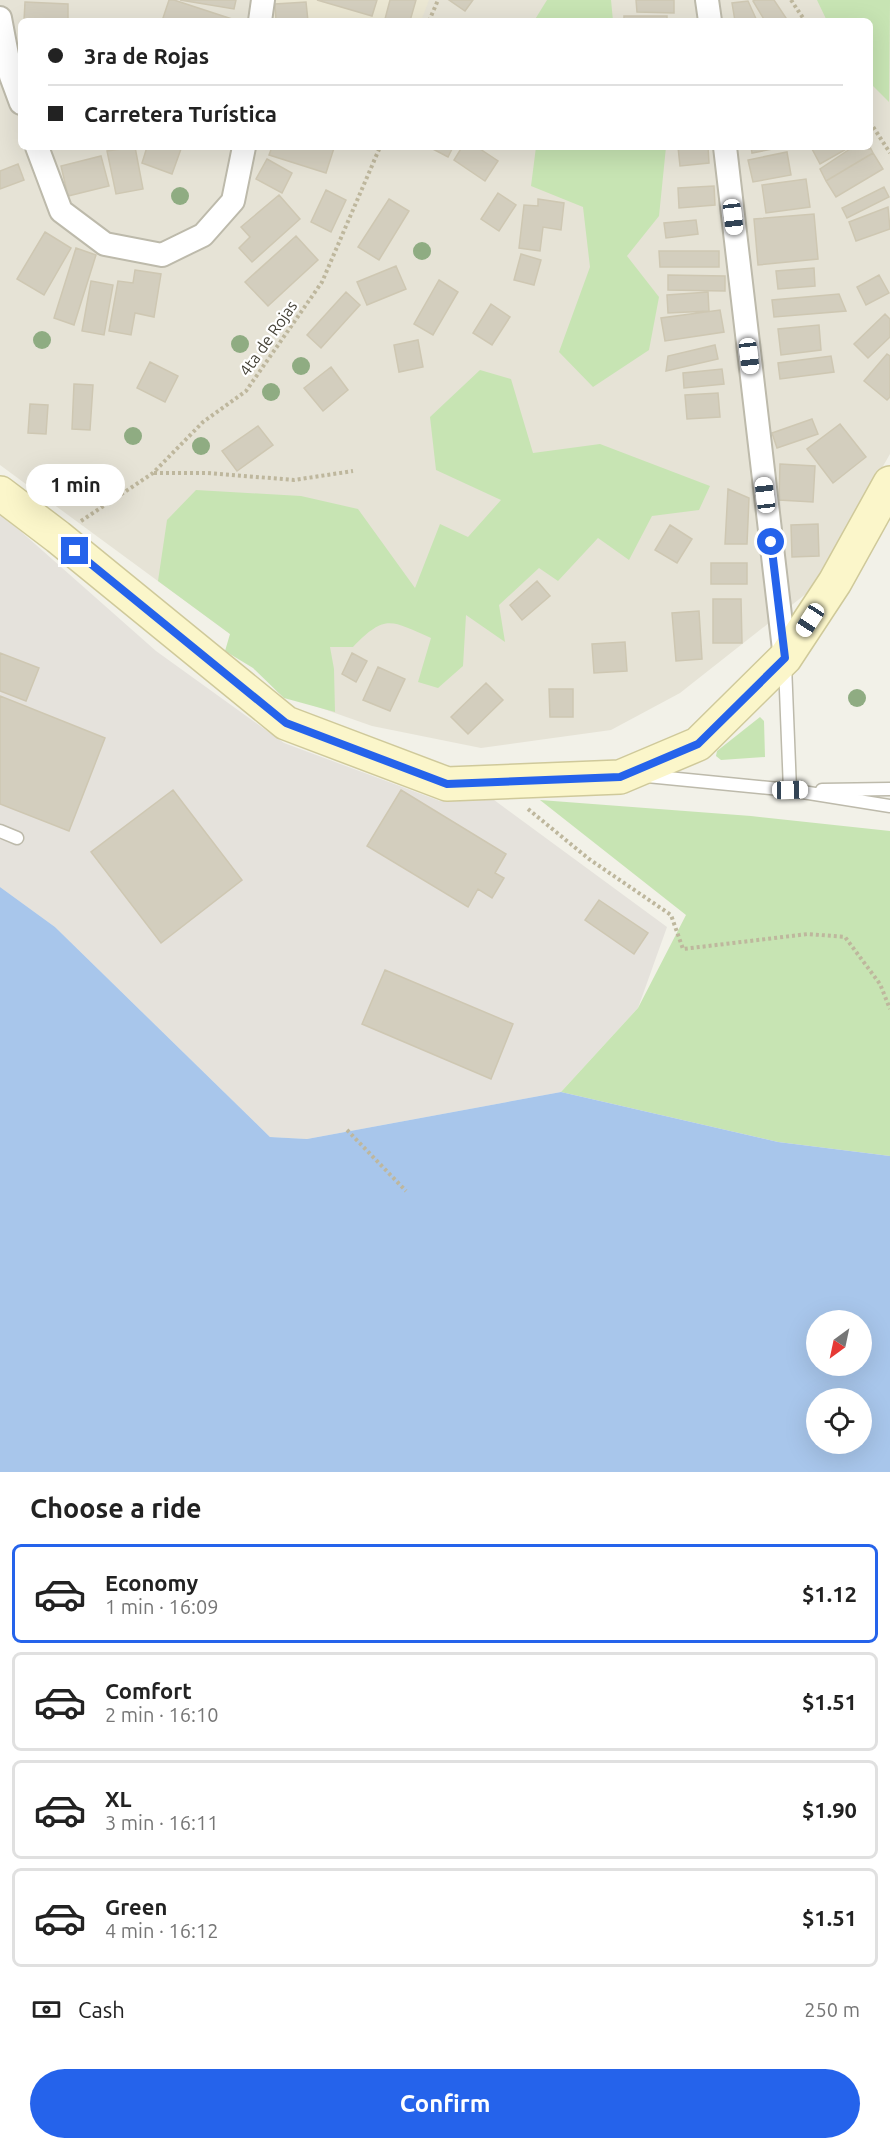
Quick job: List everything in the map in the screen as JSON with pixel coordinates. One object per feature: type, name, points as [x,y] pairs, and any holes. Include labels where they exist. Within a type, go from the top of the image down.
[{"type":"main road","points":[[0,493],[58,537],[286,723],[447,784],[620,777],[698,744],[785,658],[835,582],[890,483]]},
{"type":"street","points":[[260,18],[263,0]]},
{"type":"street","points":[[707,0],[710,18]]},
{"type":"street","points":[[0,18],[11,76],[18,95]]},
{"type":"street","points":[[39,150],[62,211],[105,244],[162,255],[203,235],[232,201],[243,150]]},
{"type":"street","points":[[724,150],[785,658]]},
{"type":"lane","points":[[785,658],[790,790]]},
{"type":"lane","points":[[626,774],[790,790],[890,806]]},
{"type":"lane","points":[[790,790],[890,789]]},
{"type":"lane","points":[[0,831],[17,837]]},
{"type":"path","points":[[430,18],[438,0]]},
{"type":"path","points":[[791,0],[803,18]]},
{"type":"path","points":[[873,127],[890,153]]},
{"type":"path","name":"4ta de Rojas","points":[[58,537],[153,473],[203,422],[246,391],[322,282],[379,150]]},
{"type":"path","points":[[153,473],[208,473],[294,480],[353,471]]},
{"type":"path","points":[[495,782],[589,859],[671,915],[683,949],[808,934],[845,937],[880,984],[890,1009]]},
{"type":"path","points":[[347,1130],[406,1191]]},
{"type":"shaded area","points":[[0,0],[890,0],[890,454],[812,589],[680,693],[611,730],[481,748],[372,726],[278,693],[230,634],[0,465]]},
{"type":"shaded area","points":[[270,0],[429,0],[422,18],[268,18]]},
{"type":"shaded area","points":[[0,513],[156,651],[284,743],[440,801],[486,794],[667,927],[638,1008],[561,1092],[307,1139],[270,1137],[55,927],[0,887]]},
{"type":"green space","points":[[547,0],[611,0],[613,18],[536,18]]},
{"type":"green space","points":[[817,0],[890,0],[889,102],[873,86],[873,18],[826,18]]},
{"type":"green space","points":[[536,150],[666,150],[659,216],[627,256],[659,297],[649,350],[593,387],[559,352],[590,267],[583,207],[531,186]]},
{"type":"green space","points":[[480,370],[511,379],[533,453],[600,444],[710,486],[699,510],[652,516],[629,560],[598,538],[558,581],[539,568],[499,605],[505,642],[466,615],[463,666],[438,688],[418,682],[431,638],[407,627],[389,623],[373,629],[353,647],[330,647],[334,669],[335,712],[284,698],[253,668],[225,651],[230,634],[158,581],[167,520],[196,490],[301,496],[358,509],[415,588],[440,524],[468,537],[501,500],[436,470],[430,417]]},
{"type":"green space","points":[[760,717],[764,721],[765,757],[721,760],[716,756],[717,751]]},
{"type":"green space","points":[[540,800],[751,816],[890,831],[890,1156],[778,1142],[561,1092],[638,1008],[686,915]]},
{"type":"water","points":[[0,887],[55,927],[270,1137],[307,1139],[561,1092],[778,1142],[890,1156],[890,1472],[0,1472]]},
{"type":"building","points":[[169,0],[174,0],[229,18],[163,18]]},
{"type":"building","points":[[180,0],[236,0],[234,9]]},
{"type":"building","points":[[317,0],[377,0],[372,16]]},
{"type":"building","points":[[390,0],[416,0],[411,18],[385,18]]},
{"type":"building","points":[[449,0],[473,0],[465,11]]},
{"type":"building","points":[[636,0],[674,0],[674,13],[637,12]]},
{"type":"building","points":[[774,0],[786,18],[763,18],[753,1]]},
{"type":"building","points":[[748,1],[756,18],[734,18],[732,3]]},
{"type":"building","points":[[25,2],[68,4],[68,18],[24,18]]},
{"type":"building","points":[[306,2],[308,18],[276,18],[275,4]]},
{"type":"building","points":[[624,16],[667,16],[667,18],[624,18]]},
{"type":"building","points":[[136,150],[143,189],[116,194],[107,151]]},
{"type":"building","points":[[146,150],[181,150],[172,174],[142,163]]},
{"type":"building","points":[[271,150],[333,150],[326,173],[269,155]]},
{"type":"building","points":[[435,150],[452,150],[448,157]]},
{"type":"building","points":[[460,150],[482,150],[498,161],[485,181],[454,160]]},
{"type":"building","points":[[678,150],[708,150],[709,163],[680,166]]},
{"type":"building","points":[[752,150],[768,150],[752,153]]},
{"type":"building","points":[[813,150],[845,150],[820,164]]},
{"type":"building","points":[[848,150],[872,150],[873,153],[826,181],[820,169]]},
{"type":"building","points":[[787,152],[791,175],[753,182],[748,160]]},
{"type":"building","points":[[873,153],[883,169],[836,197],[826,181]]},
{"type":"building","points":[[101,156],[109,186],[68,196],[61,166]]},
{"type":"building","points":[[267,159],[292,173],[282,193],[256,179]]},
{"type":"building","points":[[18,164],[24,180],[0,189],[0,171]]},
{"type":"building","points":[[806,179],[810,207],[766,213],[762,185]]},
{"type":"building","points":[[714,186],[715,205],[679,208],[678,188]]},
{"type":"building","points":[[884,187],[889,197],[847,218],[842,208]]},
{"type":"building","points":[[326,190],[346,200],[331,232],[311,222]]},
{"type":"building","points":[[498,193],[516,205],[499,231],[481,219]]},
{"type":"building","points":[[279,195],[300,219],[252,262],[239,248],[250,237],[241,227]]},
{"type":"building","points":[[389,199],[409,211],[379,260],[358,247]]},
{"type":"building","points":[[538,199],[564,203],[561,230],[543,227],[540,251],[519,248],[524,205],[538,206]]},
{"type":"building","points":[[888,207],[890,229],[856,241],[849,222]]},
{"type":"building","points":[[814,214],[818,259],[758,265],[754,219]]},
{"type":"building","points":[[696,220],[698,234],[666,238],[664,223]]},
{"type":"building","points":[[45,232],[71,248],[44,295],[17,279]]},
{"type":"building","points":[[296,236],[318,260],[268,306],[245,282]]},
{"type":"building","points":[[76,248],[96,255],[74,325],[54,318]]},
{"type":"building","points":[[659,251],[719,251],[719,267],[660,267]]},
{"type":"building","points":[[521,254],[541,260],[534,285],[514,280]]},
{"type":"building","points":[[396,266],[406,289],[367,305],[357,282]]},
{"type":"building","points":[[814,268],[815,286],[778,289],[776,271]]},
{"type":"building","points":[[135,270],[161,274],[154,317],[135,313],[131,335],[109,331],[118,281],[133,283]]},
{"type":"building","points":[[668,275],[725,276],[725,291],[668,290]]},
{"type":"building","points":[[879,275],[889,293],[866,305],[857,287]]},
{"type":"building","points":[[439,280],[458,292],[433,335],[414,324]]},
{"type":"building","points":[[91,281],[113,285],[104,335],[82,331]]},
{"type":"building","points":[[346,292],[360,305],[321,348],[307,335]]},
{"type":"building","points":[[708,292],[709,311],[668,313],[667,295]]},
{"type":"building","points":[[839,294],[846,311],[774,317],[772,300]]},
{"type":"building","points":[[491,304],[510,317],[492,345],[473,333]]},
{"type":"building","points":[[720,310],[724,332],[665,341],[661,318]]},
{"type":"building","points":[[885,314],[890,319],[890,337],[868,358],[854,344]]},
{"type":"building","points":[[819,325],[821,350],[781,355],[778,329]]},
{"type":"building","points":[[418,340],[423,367],[399,372],[394,345]]},
{"type":"building","points":[[715,345],[718,359],[666,371],[668,356]]},
{"type":"building","points":[[887,354],[890,356],[890,397],[887,400],[864,381]]},
{"type":"building","points":[[831,356],[834,372],[780,379],[778,363]]},
{"type":"building","points":[[150,362],[178,376],[165,402],[137,388]]},
{"type":"building","points":[[331,367],[348,390],[323,411],[304,388]]},
{"type":"building","points":[[722,369],[724,384],[684,388],[683,373]]},
{"type":"building","points":[[74,384],[93,385],[90,430],[72,429]]},
{"type":"building","points":[[718,393],[720,417],[687,419],[685,395]]},
{"type":"building","points":[[30,404],[48,405],[46,434],[28,433]]},
{"type":"building","points":[[812,419],[818,434],[777,448],[772,433]]},
{"type":"building","points":[[840,424],[866,457],[833,483],[807,449]]},
{"type":"building","points":[[258,426],[273,445],[237,471],[222,451]]},
{"type":"building","points":[[780,464],[815,466],[813,502],[779,500]]},
{"type":"building","points":[[728,489],[749,498],[747,544],[725,544]]},
{"type":"building","points":[[818,524],[819,556],[792,557],[791,525]]},
{"type":"building","points":[[670,525],[692,539],[677,563],[655,550]]},
{"type":"building","points":[[711,563],[747,563],[747,584],[711,584]]},
{"type":"building","points":[[537,581],[550,596],[522,620],[510,605]]},
{"type":"building","points":[[713,599],[741,599],[742,643],[713,643]]},
{"type":"building","points":[[699,611],[702,659],[676,661],[672,613]]},
{"type":"building","points":[[625,642],[627,671],[594,673],[592,644]]},
{"type":"building","points":[[0,653],[39,668],[26,701],[0,691]]},
{"type":"building","points":[[352,653],[367,661],[356,682],[342,674]]},
{"type":"building","points":[[378,667],[405,679],[390,711],[363,700]]},
{"type":"building","points":[[486,683],[503,700],[468,734],[451,717]]},
{"type":"building","points":[[549,689],[573,689],[573,717],[550,717]]},
{"type":"building","points":[[0,696],[105,738],[69,831],[0,804]]},
{"type":"building","points":[[173,790],[242,880],[161,943],[91,852]]},
{"type":"building","points":[[401,790],[506,854],[495,873],[504,878],[492,898],[478,889],[468,907],[367,846]]},
{"type":"building","points":[[599,900],[648,933],[634,954],[585,920]]},
{"type":"building","points":[[385,970],[513,1024],[491,1079],[362,1024]]},
{"type":"route","points":[[75,551],[286,723],[447,784],[620,777],[698,744],[785,658],[771,542]]}]
